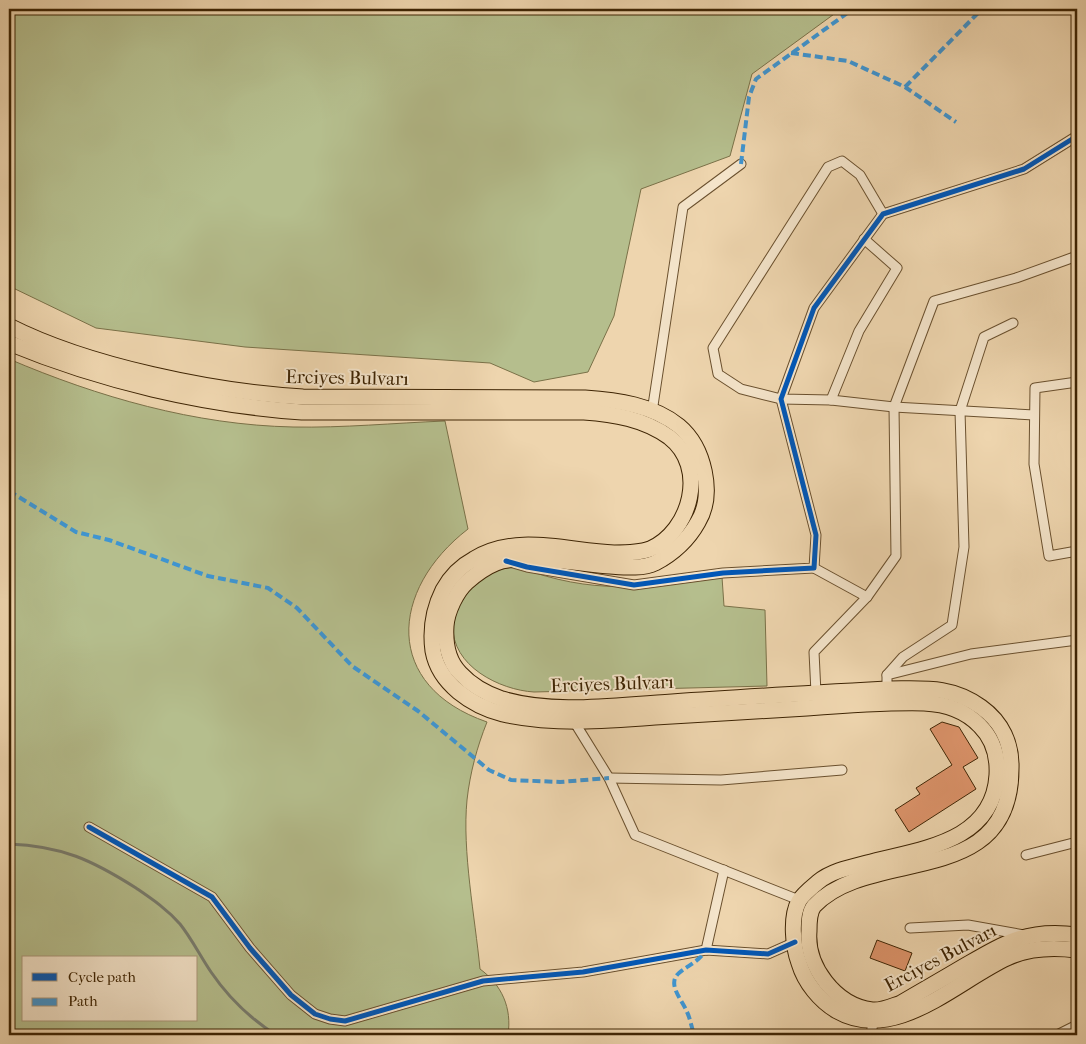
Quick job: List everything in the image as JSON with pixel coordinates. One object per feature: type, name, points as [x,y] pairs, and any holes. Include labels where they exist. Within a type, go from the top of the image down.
[{"type":"highway","name":"Erciyes Bulvarı","points":[[9,326],[61,347],[107,361],[165,376],[264,395],[303,397],[585,398],[615,400],[652,412],[678,425],[692,441],[705,471],[705,494],[700,521],[685,541],[652,565],[624,568],[536,560],[506,561],[489,566],[461,587],[446,624],[447,647],[450,659],[459,672],[478,688],[502,699],[568,708],[816,693],[887,682],[965,696],[986,710],[1001,726],[1009,744],[1012,759],[1010,792],[1005,809],[987,835],[963,850],[934,861],[848,883],[829,891],[812,908],[808,937],[811,956],[821,976],[839,996],[855,1006],[873,1010],[885,1009],[901,1003],[1002,943],[1029,936],[1061,933],[1077,935]]},
{"type":"highway","name":"Erciyes Bulvarı","points":[[9,342],[103,376],[162,390],[262,409],[302,412],[584,412],[613,414],[638,421],[669,437],[680,449],[690,474],[691,493],[686,514],[674,531],[647,551],[623,553],[518,544],[492,548],[467,563],[450,578],[441,595],[431,622],[433,650],[437,665],[448,682],[471,701],[498,713],[575,722],[873,704],[929,703],[959,710],[976,722],[988,735],[995,749],[997,760],[992,803],[977,824],[956,837],[930,847],[843,869],[821,879],[799,900],[795,918],[795,942],[797,960],[808,984],[830,1007],[872,1029],[907,1017],[1008,957],[1041,949],[1060,948],[1077,950]]},
{"type":"street","points":[[1077,61],[1077,75]]},
{"type":"street","points":[[814,568],[816,535],[781,399],[814,308],[883,214],[1024,169],[1077,136]]},
{"type":"street","points":[[883,214],[860,175],[842,161],[828,167],[713,348],[718,374],[741,388],[781,399],[831,400],[894,407],[1034,415]]},
{"type":"street","points":[[652,412],[683,207],[741,164]]},
{"type":"street","points":[[831,400],[859,331],[897,268],[864,239]]},
{"type":"street","points":[[816,693],[814,652],[867,597],[896,556],[894,407],[934,301],[1016,278],[1077,256]]},
{"type":"street","points":[[887,682],[903,657],[952,626],[964,547],[960,411],[984,337],[1013,323]]},
{"type":"street","points":[[1077,382],[1034,388],[1034,464],[1048,556],[1077,551]]},
{"type":"street","points":[[506,561],[527,567],[634,585],[722,573],[814,568],[867,597]]},
{"type":"street","points":[[887,682],[971,654],[1077,640]]},
{"type":"street","points":[[575,722],[609,778],[635,835],[799,900]]},
{"type":"street","points":[[609,778],[721,780],[842,770]]},
{"type":"street","points":[[89,827],[212,897],[250,948],[292,995],[315,1014],[330,1019],[345,1021],[483,981],[583,972],[706,950],[768,954],[795,942]]},
{"type":"street","points":[[1026,855],[1073,843],[1077,844]]},
{"type":"street","points":[[706,950],[724,870]]},
{"type":"street","points":[[910,928],[968,925],[1029,936]]},
{"type":"street","points":[[1057,1035],[1077,1025]]},
{"type":"green space","points":[[9,9],[841,9],[752,74],[730,156],[641,189],[614,316],[588,372],[534,382],[490,363],[245,347],[96,328],[9,286]]},
{"type":"green space","points":[[9,359],[112,397],[184,415],[220,421],[256,425],[312,427],[445,421],[468,529],[442,553],[423,580],[412,607],[409,635],[414,661],[429,685],[453,706],[487,722],[474,760],[468,790],[466,841],[480,969],[494,982],[504,998],[507,1006],[508,1035],[9,1035]]},
{"type":"green space","points":[[518,567],[571,582],[619,587],[668,584],[722,577],[724,606],[765,610],[767,686],[534,692],[493,681],[469,664],[460,652],[455,640],[453,625],[464,597],[474,584],[486,575],[501,569]]},
{"type":"building","points":[[942,722],[959,727],[978,758],[963,767],[976,789],[909,832],[895,810],[920,794],[916,788],[952,765],[930,729]]},
{"type":"building","points":[[877,940],[912,953],[905,971],[870,958]]},
{"type":"waterway","points":[[9,844],[45,848],[76,856],[105,870],[148,896],[180,924],[211,972],[232,999],[249,1015],[276,1035]]},
{"type":"marked path","points":[[741,164],[749,97],[756,79],[853,9]]},
{"type":"marked path","points":[[905,87],[982,9]]},
{"type":"marked path","points":[[791,53],[848,61],[905,87],[956,122]]},
{"type":"marked path","points":[[9,491],[76,532],[109,540],[208,576],[268,588],[297,608],[352,666],[418,711],[489,770],[511,780],[560,782],[609,778]]},
{"type":"marked path","points":[[693,1031],[674,982],[675,977],[696,961],[706,950]]},
{"type":"cycle path","points":[[506,561],[527,567],[634,585],[723,573],[814,568],[816,535],[781,399],[814,308],[883,214],[1024,169],[1077,136]]},
{"type":"cycle path","points":[[89,827],[212,897],[250,948],[291,995],[315,1014],[330,1019],[345,1021],[483,981],[583,972],[706,950],[768,954],[795,942]]}]
